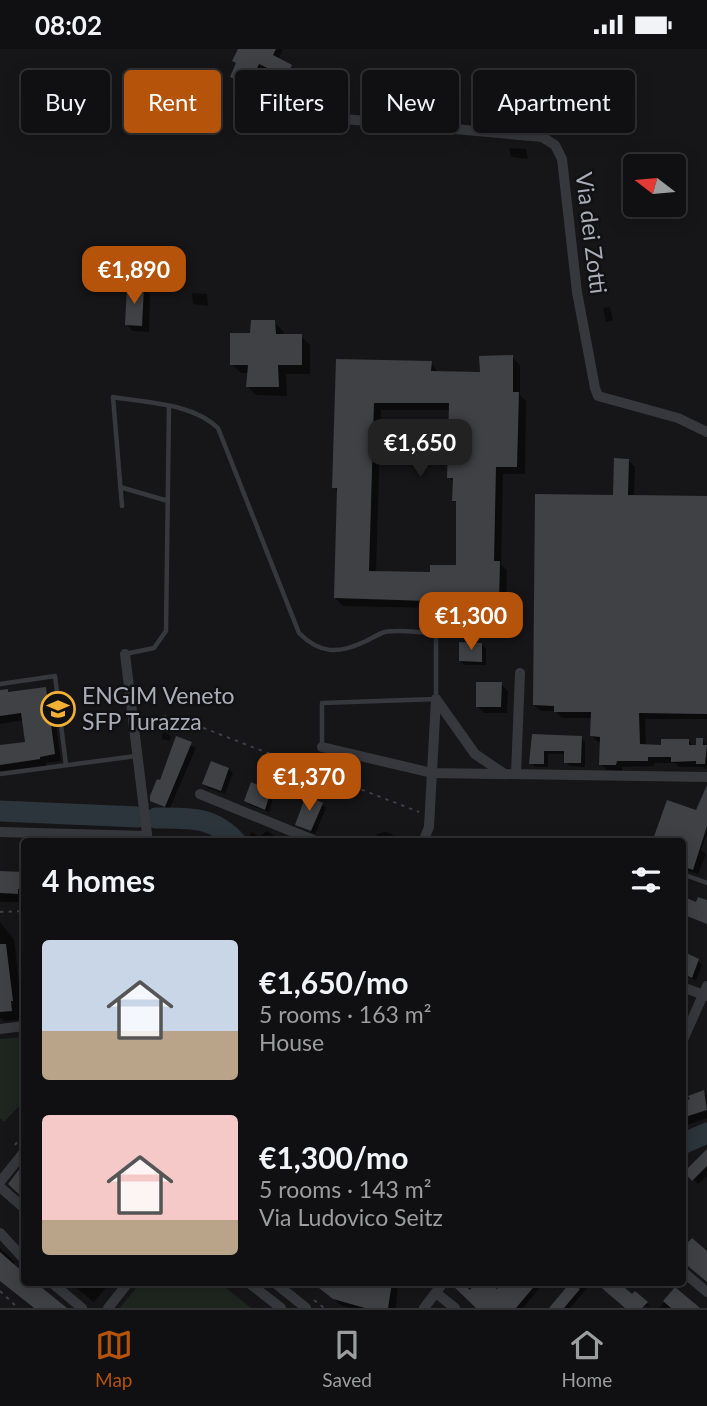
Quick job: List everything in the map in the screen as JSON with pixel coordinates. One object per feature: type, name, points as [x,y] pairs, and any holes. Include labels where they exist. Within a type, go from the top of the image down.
[{"type":"street","name":"Via dei Zotti","points":[[348,119],[541,137],[555,145],[562,159],[578,292],[598,396],[678,418],[707,432]]},
{"type":"street","points":[[125,654],[148,838]]},
{"type":"street","points":[[516,774],[520,673]]},
{"type":"street","points":[[425,838],[429,827],[436,699]]},
{"type":"street","points":[[436,699],[475,754],[504,774]]},
{"type":"street","points":[[321,747],[432,773],[707,777]]},
{"type":"street","points":[[200,794],[308,838]]},
{"type":"street","points":[[0,832],[127,838]]},
{"type":"street","points":[[686,987],[706,992],[686,1034]]},
{"type":"street","points":[[0,1029],[21,1026]]},
{"type":"street","points":[[0,1182],[21,1155]]},
{"type":"street","points":[[0,1187],[21,1205]]},
{"type":"street","points":[[0,1233],[21,1256]]},
{"type":"street","points":[[686,1274],[707,1292]]},
{"type":"street","points":[[56,1286],[82,1308]]},
{"type":"street","points":[[253,1286],[281,1308]]},
{"type":"street","points":[[424,1308],[441,1286]]},
{"type":"street","points":[[108,1308],[125,1287]]},
{"type":"street","points":[[287,1287],[306,1308]]},
{"type":"street","points":[[436,1293],[455,1308]]},
{"type":"lane","points":[[122,506],[113,397],[169,406],[209,419],[218,428],[299,633],[309,644],[338,651],[350,649],[385,632],[436,633],[436,699],[322,703],[321,747]]},
{"type":"lane","points":[[125,654],[154,647],[166,631],[169,406]]},
{"type":"lane","points":[[120,487],[167,502]]},
{"type":"lane","points":[[0,684],[55,676],[66,765]]},
{"type":"lane","points":[[0,774],[136,756]]},
{"type":"lane","points":[[686,875],[707,883]]},
{"type":"path","points":[[134,722],[166,716],[178,718],[429,815]]},
{"type":"path","points":[[0,912],[21,911]]},
{"type":"path","points":[[0,1291],[19,1308]]},
{"type":"shaded area","points":[[21,1037],[21,1104],[4,1122],[0,1118],[0,1039]]},
{"type":"shaded area","points":[[138,1286],[224,1286],[251,1308],[120,1308]]},
{"type":"building","points":[[238,49],[276,49],[273,55],[292,65],[290,70],[271,70],[259,64],[256,70],[235,70],[235,79],[230,77],[236,63],[232,61]]},
{"type":"building","points":[[127,286],[144,287],[142,326],[125,325]]},
{"type":"building","points":[[251,320],[275,320],[276,334],[302,334],[302,365],[278,365],[279,387],[246,387],[248,365],[230,365],[230,333],[250,333]]},
{"type":"building","points":[[513,355],[513,392],[519,392],[517,467],[496,467],[494,561],[500,561],[499,603],[460,602],[460,607],[429,607],[429,601],[334,598],[337,488],[332,488],[336,359],[432,361],[431,371],[480,372],[479,356]],"holes":[[[374,403],[449,403],[447,478],[453,478],[452,501],[456,501],[456,565],[430,565],[430,572],[369,571]]]},
{"type":"building","points":[[614,458],[629,459],[628,495],[707,496],[707,714],[639,713],[640,744],[661,745],[661,739],[689,739],[689,745],[696,745],[696,738],[703,738],[703,745],[707,745],[705,764],[696,764],[696,761],[671,762],[671,757],[648,757],[648,761],[617,761],[616,765],[599,765],[600,737],[590,736],[591,712],[554,712],[554,706],[533,705],[535,494],[613,495]]},
{"type":"building","points":[[459,642],[482,643],[482,662],[459,661]]},
{"type":"building","points":[[476,682],[502,682],[501,707],[476,707]]},
{"type":"building","points":[[46,687],[55,754],[0,765],[0,745],[25,742],[21,713],[0,716],[0,690],[8,689],[8,692]]},
{"type":"building","points":[[532,734],[582,736],[581,763],[564,763],[564,751],[544,751],[544,764],[529,764]]},
{"type":"building","points":[[176,736],[192,742],[165,807],[150,801],[150,796],[157,779],[160,780]]},
{"type":"building","points":[[211,761],[229,768],[221,791],[202,784]]},
{"type":"building","points":[[263,771],[275,777],[265,810],[244,801],[251,782],[258,785]]},
{"type":"building","points":[[707,785],[707,826],[693,870],[686,867],[686,838],[653,838],[667,800],[696,810]]},
{"type":"building","points":[[306,795],[323,803],[311,831],[295,825]]},
{"type":"building","points":[[0,871],[21,872],[21,889],[18,889],[18,894],[0,893]]},
{"type":"building","points":[[698,897],[707,900],[707,924],[686,916],[686,898],[696,902]]},
{"type":"building","points":[[0,944],[6,944],[12,1011],[0,1012]]},
{"type":"building","points":[[686,953],[699,959],[692,978],[686,975]]},
{"type":"building","points":[[704,1090],[707,1110],[686,1117],[686,1100],[690,1099],[688,1096]]},
{"type":"building","points":[[707,1149],[707,1166],[692,1181],[686,1170]]},
{"type":"building","points":[[21,1167],[21,1196],[8,1184]]},
{"type":"building","points":[[692,1238],[707,1251],[707,1282],[686,1264],[686,1245]]},
{"type":"building","points":[[0,1252],[21,1270],[21,1286],[40,1286],[67,1308],[34,1308],[0,1281]]},
{"type":"building","points":[[392,1286],[388,1308],[365,1308],[333,1299],[319,1288]]},
{"type":"building","points":[[453,1286],[465,1286],[470,1290],[473,1286],[494,1286],[497,1289],[499,1286],[534,1286],[516,1308],[476,1308]]},
{"type":"building","points":[[567,1286],[580,1289],[564,1308],[549,1308]]},
{"type":"building","points":[[599,1286],[623,1286],[632,1294],[635,1291],[648,1302],[642,1308],[625,1308]]},
{"type":"building","points":[[675,1287],[700,1308],[671,1308],[663,1301]]},
{"type":"waterway","points":[[0,811],[138,817]]},
{"type":"waterway","points":[[156,818],[200,820],[218,827],[232,838]]},
{"type":"waterway","points":[[686,1142],[707,1133]]},
{"type":"place","name":"ENGIM Veneto SFP Turazza","points":[[58,709]]}]
